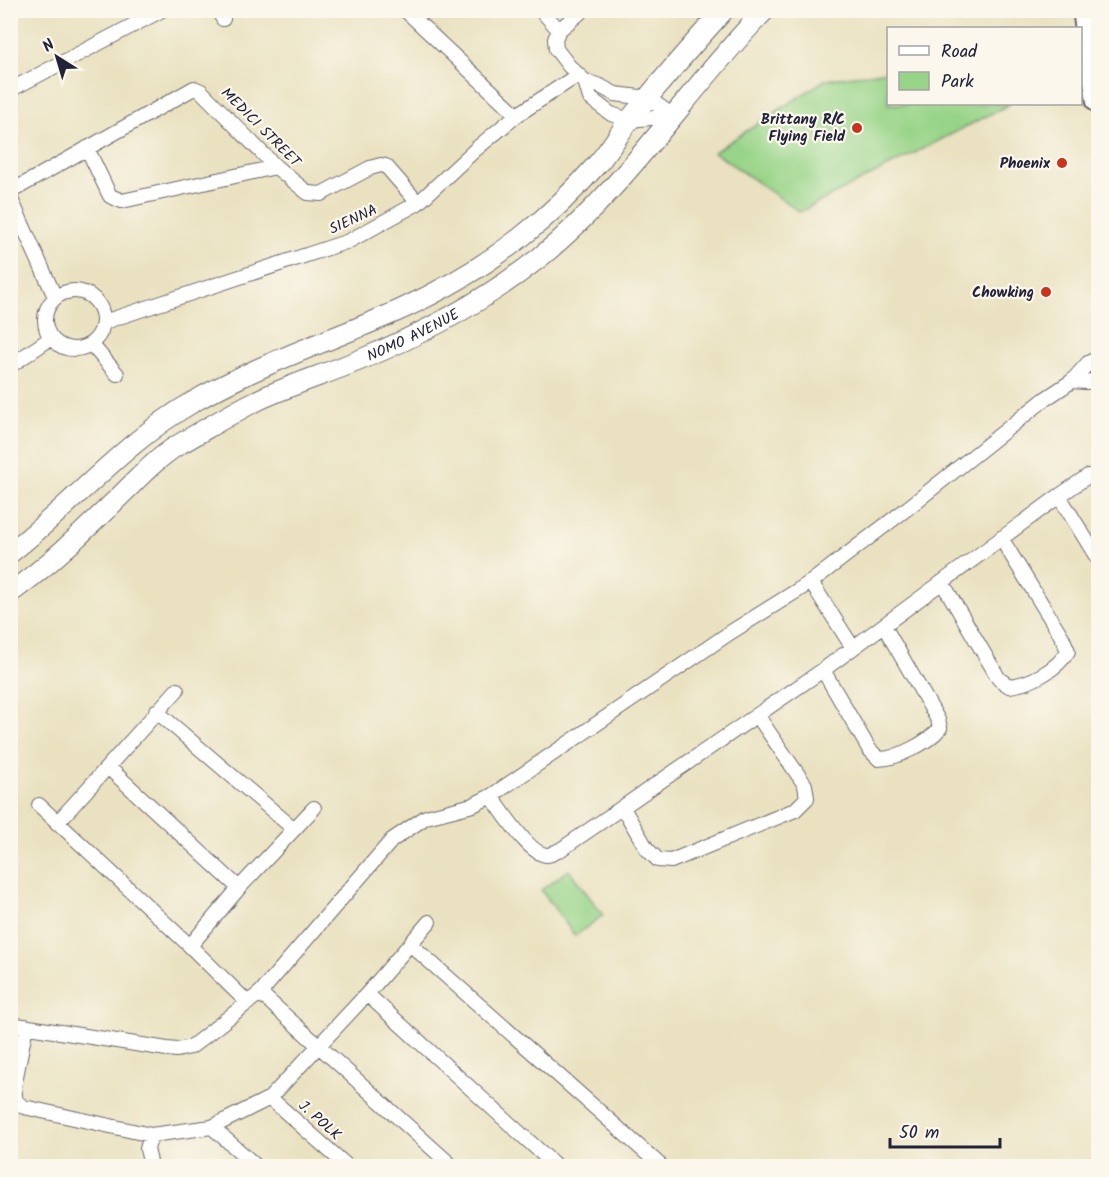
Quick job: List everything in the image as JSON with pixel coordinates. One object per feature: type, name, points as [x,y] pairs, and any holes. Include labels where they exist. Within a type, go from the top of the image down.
[{"type":"main road","name":"NOMO AVENUE","points":[[10,553],[40,530],[112,461],[158,424],[244,375],[403,308],[463,277],[520,238],[560,203],[599,162],[622,118],[648,98],[724,10]]},
{"type":"main road","name":"NOMO AVENUE","points":[[10,593],[61,554],[138,478],[174,447],[254,402],[416,334],[478,301],[539,258],[580,221],[673,116],[730,46],[765,10]]},
{"type":"main road","points":[[1084,10],[1098,101]]},
{"type":"main road","points":[[158,424],[174,447]]},
{"type":"street","points":[[10,90],[162,10]]},
{"type":"street","points":[[405,10],[517,115]]},
{"type":"street","points":[[541,10],[559,30]]},
{"type":"street","points":[[583,10],[559,30],[555,39],[556,49],[581,78],[590,98],[622,118],[673,116]]},
{"type":"street","points":[[581,78],[615,94],[648,98],[673,116]]},
{"type":"street","name":"SIENNA","points":[[104,322],[349,242],[418,203],[476,149],[517,115],[581,78]]},
{"type":"street","name":"MEDICI STREET","points":[[10,192],[194,88],[201,91],[276,167],[299,187],[314,195],[321,194],[370,168],[381,165],[386,166],[418,203]]},
{"type":"street","points":[[622,118],[627,97]]},
{"type":"street","points":[[87,148],[110,196],[122,201],[276,167]]},
{"type":"street","points":[[10,197],[56,297]]},
{"type":"street","points":[[74,290],[92,296],[99,303],[104,322],[97,338],[90,344],[74,350],[57,344],[51,338],[46,330],[46,312],[49,304],[56,297],[74,290]]},
{"type":"street","points":[[10,366],[51,338]]},
{"type":"street","points":[[90,344],[117,374]]},
{"type":"street","points":[[10,1024],[177,1050],[191,1047],[260,993],[392,840],[426,817],[473,805],[491,796],[730,632],[811,582],[1045,399],[1072,381],[1083,367],[1098,358]]},
{"type":"street","points":[[1072,381],[1098,380]]},
{"type":"street","points":[[491,796],[526,843],[537,852],[547,855],[560,850],[823,670],[1088,476]]},
{"type":"street","points":[[1059,496],[1098,559]]},
{"type":"street","points":[[942,582],[999,679],[1009,686],[1022,685],[1061,662],[1068,651],[1062,637],[1001,538]]},
{"type":"street","points":[[811,582],[853,648]]},
{"type":"street","points":[[823,670],[869,749],[879,759],[891,759],[934,736],[940,728],[938,720],[884,626]]},
{"type":"street","points":[[57,823],[177,690]]},
{"type":"street","points":[[156,711],[294,829]]},
{"type":"street","points":[[623,808],[647,849],[658,860],[671,861],[795,810],[807,798],[804,785],[757,715]]},
{"type":"street","points":[[108,767],[239,888]]},
{"type":"street","points":[[39,805],[190,945],[248,1003]]},
{"type":"street","points":[[190,945],[239,888],[314,808]]},
{"type":"street","points":[[26,1026],[14,1087],[16,1102],[24,1107],[151,1135],[212,1127],[270,1098],[367,994],[429,922]]},
{"type":"street","points":[[410,944],[661,1167]]},
{"type":"street","points":[[260,993],[452,1167]]},
{"type":"street","points":[[367,994],[556,1167]]},
{"type":"street","name":"J. POLK","points":[[270,1098],[347,1167]]},
{"type":"street","points":[[212,1127],[255,1167]]},
{"type":"street","points":[[151,1135],[147,1149],[151,1167]]},
{"type":"green space","name":"Brittany R/C Flying Field","points":[[887,71],[887,105],[1008,105],[800,212],[714,152],[825,80]]},
{"type":"green space","points":[[569,870],[603,915],[575,936],[541,890]]},
{"type":"place","name":"Brittany R/C Flying Field","points":[[857,128]]},
{"type":"place","name":"Phoenix","points":[[1062,163]]},
{"type":"place","name":"Chowking","points":[[1046,292]]}]
